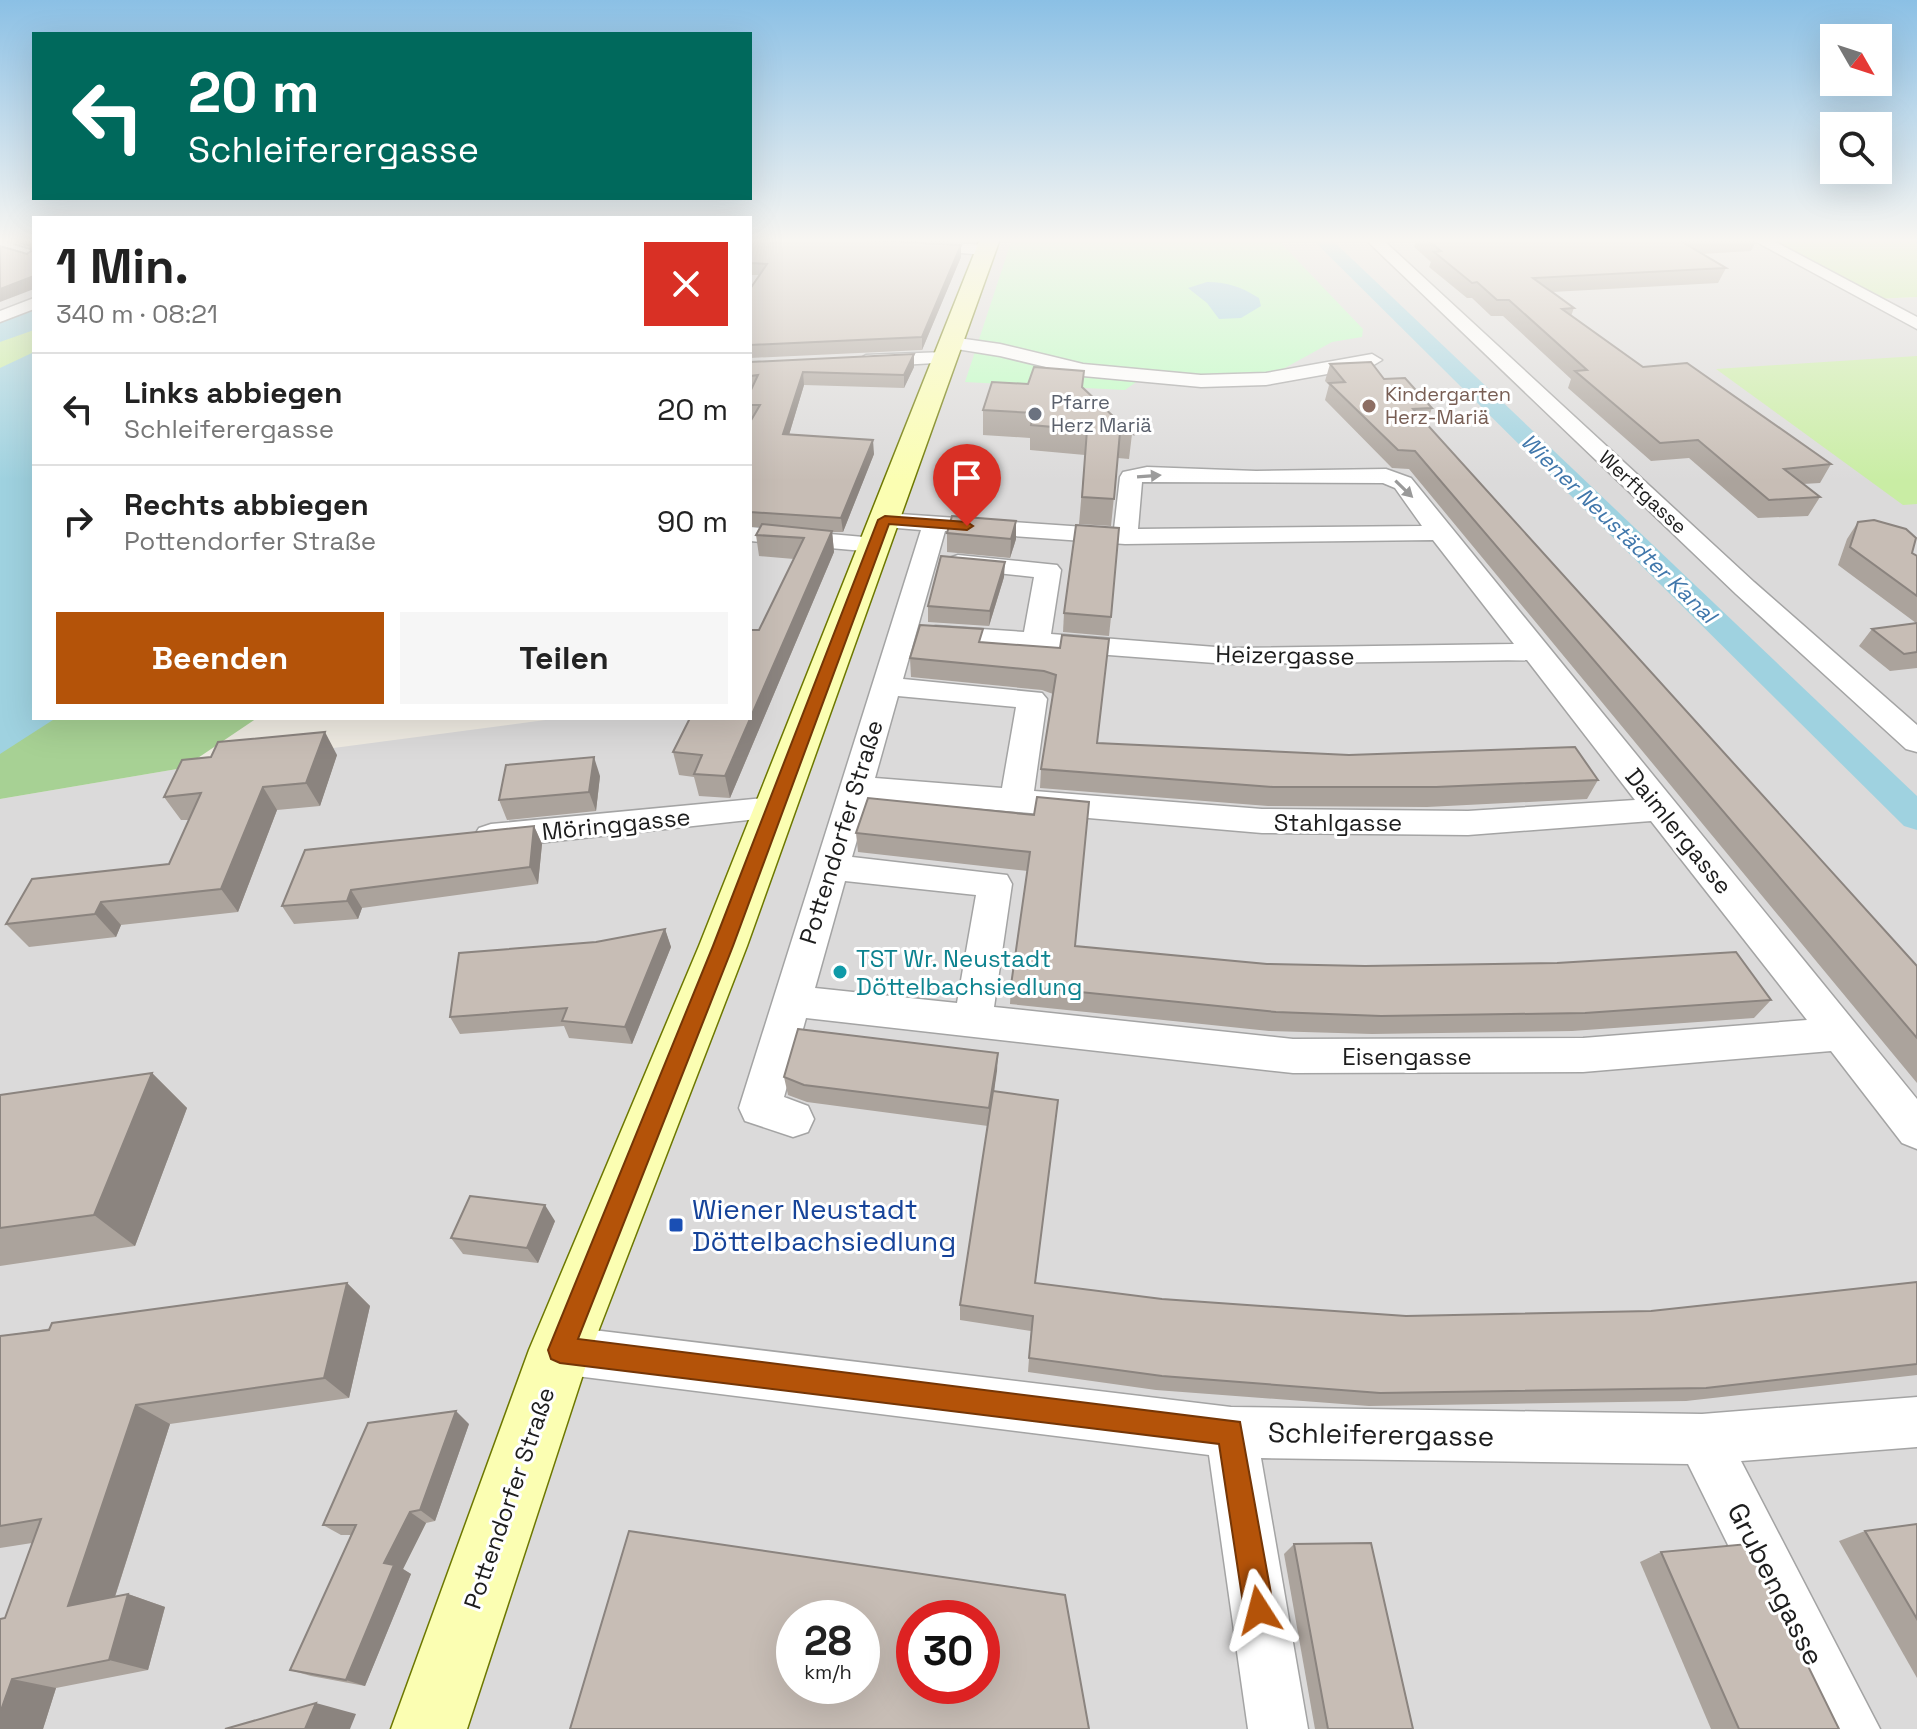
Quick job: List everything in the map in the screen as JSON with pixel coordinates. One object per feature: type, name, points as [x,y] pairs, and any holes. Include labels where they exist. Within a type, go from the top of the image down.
[{"type":"main road","name":"Pottendorfer Straße","points":[[429,1729],[560,1350],[712,976],[959,320]]},
{"type":"street","name":"Werftgasse","points":[[1459,320],[1745,588],[1917,742]]},
{"type":"street","points":[[844,362],[948,350],[1000,350],[1083,370],[1201,381],[1266,379],[1372,360]]},
{"type":"street","name":"Daimlergasse","points":[[1125,537],[1131,477],[1147,474],[1256,478],[1386,476],[1403,483],[1917,1130]]},
{"type":"street","points":[[752,534],[880,532],[935,524],[1125,537],[1440,533]]},
{"type":"street","name":"Pottendorfer Straße","points":[[793,1119],[760,1108],[935,524]]},
{"type":"street","points":[[924,560],[1048,570],[1036,643]]},
{"type":"street","name":"Heizergasse","points":[[903,631],[1228,656],[1535,652]]},
{"type":"street","points":[[886,686],[1032,699],[1016,803]]},
{"type":"street","name":"Stahlgasse","points":[[855,787],[1016,803],[1278,822],[1468,823],[1661,809]]},
{"type":"street","name":"Möringgasse","points":[[455,839],[774,808]]},
{"type":"street","points":[[831,867],[995,884],[973,1021]]},
{"type":"street","name":"Eisengasse","points":[[790,1001],[1293,1056],[1583,1055],[1842,1034]]},
{"type":"street","name":"Schleiferergasse","points":[[560,1350],[1231,1432],[1702,1439],[1917,1422]]},
{"type":"street","points":[[1231,1432],[1278,1729]]},
{"type":"street","name":"Grubengasse","points":[[1702,1439],[1850,1729]]},
{"type":"shaded area","points":[[0,320],[32,320],[32,323],[0,337]]},
{"type":"shaded area","points":[[752,320],[1917,320],[1917,1729],[0,1729],[0,799],[183,768],[545,720],[752,720]]},
{"type":"green space","points":[[985,320],[1354,320],[1363,329],[1362,337],[1332,342],[1283,369],[1261,376],[1146,375],[1125,390],[965,382]]},
{"type":"green space","points":[[32,323],[32,368],[0,380],[0,337]]},
{"type":"green space","points":[[1917,356],[1917,504],[1903,505],[1716,369]]},
{"type":"green space","points":[[0,701],[32,717],[32,720],[254,720],[183,768],[0,799]]},
{"type":"water","points":[[32,353],[32,720],[53,720],[0,754],[0,368]]},
{"type":"building","points":[[752,320],[929,320],[922,337],[752,345]]},
{"type":"building","points":[[1531,320],[1577,320],[1643,367],[1687,363],[1831,464],[1784,469],[1820,497],[1769,500],[1698,440],[1660,443],[1575,371],[1587,370]]},
{"type":"building","points":[[914,354],[904,375],[803,372],[783,434],[873,440],[841,518],[752,512],[752,419],[760,405],[752,405],[752,388],[758,375],[752,376],[752,362]]},
{"type":"building","points":[[1371,362],[1384,379],[1405,378],[1432,408],[1413,409],[1917,966],[1917,1038],[1415,451],[1398,450],[1329,383],[1345,382],[1330,364]]},
{"type":"building","points":[[1034,367],[1084,371],[1082,387],[1132,434],[1120,432],[1114,499],[1082,497],[1087,430],[1031,425],[1033,413],[983,410],[992,382],[1028,384]]},
{"type":"building","points":[[952,516],[1016,521],[1011,539],[947,533]]},
{"type":"building","points":[[1874,520],[1906,529],[1916,538],[1912,553],[1917,556],[1917,596],[1850,547],[1858,522]]},
{"type":"building","points":[[762,524],[832,531],[752,714],[752,630],[759,630],[804,538],[756,535]]},
{"type":"building","points":[[1076,525],[1119,528],[1111,617],[1064,613]]},
{"type":"building","points":[[941,556],[1005,562],[990,611],[928,606]]},
{"type":"building","points":[[1917,623],[1917,652],[1904,654],[1872,629]]},
{"type":"building","points":[[920,625],[983,629],[979,642],[1060,648],[1062,635],[1109,639],[1097,743],[1349,755],[1575,747],[1598,780],[1436,787],[1273,787],[1041,769],[1056,675],[1044,671],[910,658]]},
{"type":"building","points":[[689,720],[749,720],[725,776],[694,774],[702,755],[673,752]]},
{"type":"building","points":[[325,732],[306,783],[263,787],[221,889],[101,902],[95,914],[6,924],[32,879],[169,864],[201,793],[164,797],[182,760],[211,757],[218,742]]},
{"type":"building","points":[[594,757],[589,792],[499,800],[506,765]]},
{"type":"building","points":[[1037,797],[1089,802],[1075,946],[1267,964],[1365,966],[1557,963],[1736,952],[1771,1000],[1585,1013],[1381,1016],[1276,1012],[1011,985],[1030,852],[856,833],[868,798],[1034,815]]},
{"type":"building","points":[[534,826],[530,867],[351,890],[347,901],[282,906],[305,850]]},
{"type":"building","points":[[665,929],[625,1027],[562,1021],[567,1008],[450,1017],[459,953],[596,942]]},
{"type":"building","points":[[798,1029],[998,1053],[989,1108],[804,1085],[784,1077]]},
{"type":"building","points":[[152,1073],[94,1215],[0,1228],[0,1095]]},
{"type":"building","points":[[993,1091],[1058,1100],[1035,1283],[1162,1299],[1406,1316],[1651,1311],[1917,1282],[1917,1364],[1706,1388],[1380,1393],[1162,1376],[1029,1358],[1033,1316],[960,1305]]},
{"type":"building","points":[[470,1196],[545,1205],[527,1248],[451,1238]]},
{"type":"building","points":[[347,1283],[324,1378],[136,1405],[68,1606],[128,1594],[109,1660],[12,1679],[0,1713],[0,1619],[5,1618],[41,1519],[0,1526],[0,1336],[49,1330],[52,1323]]},
{"type":"building","points":[[456,1411],[420,1510],[410,1512],[384,1563],[394,1565],[346,1680],[290,1670],[356,1525],[323,1525],[368,1423]]},
{"type":"building","points":[[1917,1524],[1917,1619],[1865,1531]]},
{"type":"building","points":[[629,1531],[1065,1595],[1089,1729],[570,1729]]},
{"type":"building","points":[[1371,1543],[1413,1729],[1328,1729],[1294,1544]]},
{"type":"building","points":[[1748,1544],[1839,1729],[1739,1729],[1661,1552]]},
{"type":"building","points":[[316,1703],[305,1729],[225,1729]]},
{"type":"waterway","points":[[0,332],[28,320]]},
{"type":"waterway","name":"Wiener Neustädter Kanal","points":[[1404,320],[1917,817]]},
{"type":"place","name":"Kindergarten Herz-Mariä","points":[[1369,406]]},
{"type":"place","name":"Pfarre Herz Mariä","points":[[1035,414]]},
{"type":"place","name":"TST Wr. Neustadt Döttelbachsiedlung","points":[[840,972]]},
{"type":"place","name":"Wiener Neustadt Döttelbachsiedlung","points":[[676,1225]]},
{"type":"route","points":[[967,526],[885,520],[700,1005],[560,1350],[1231,1432],[1259,1610]]}]
